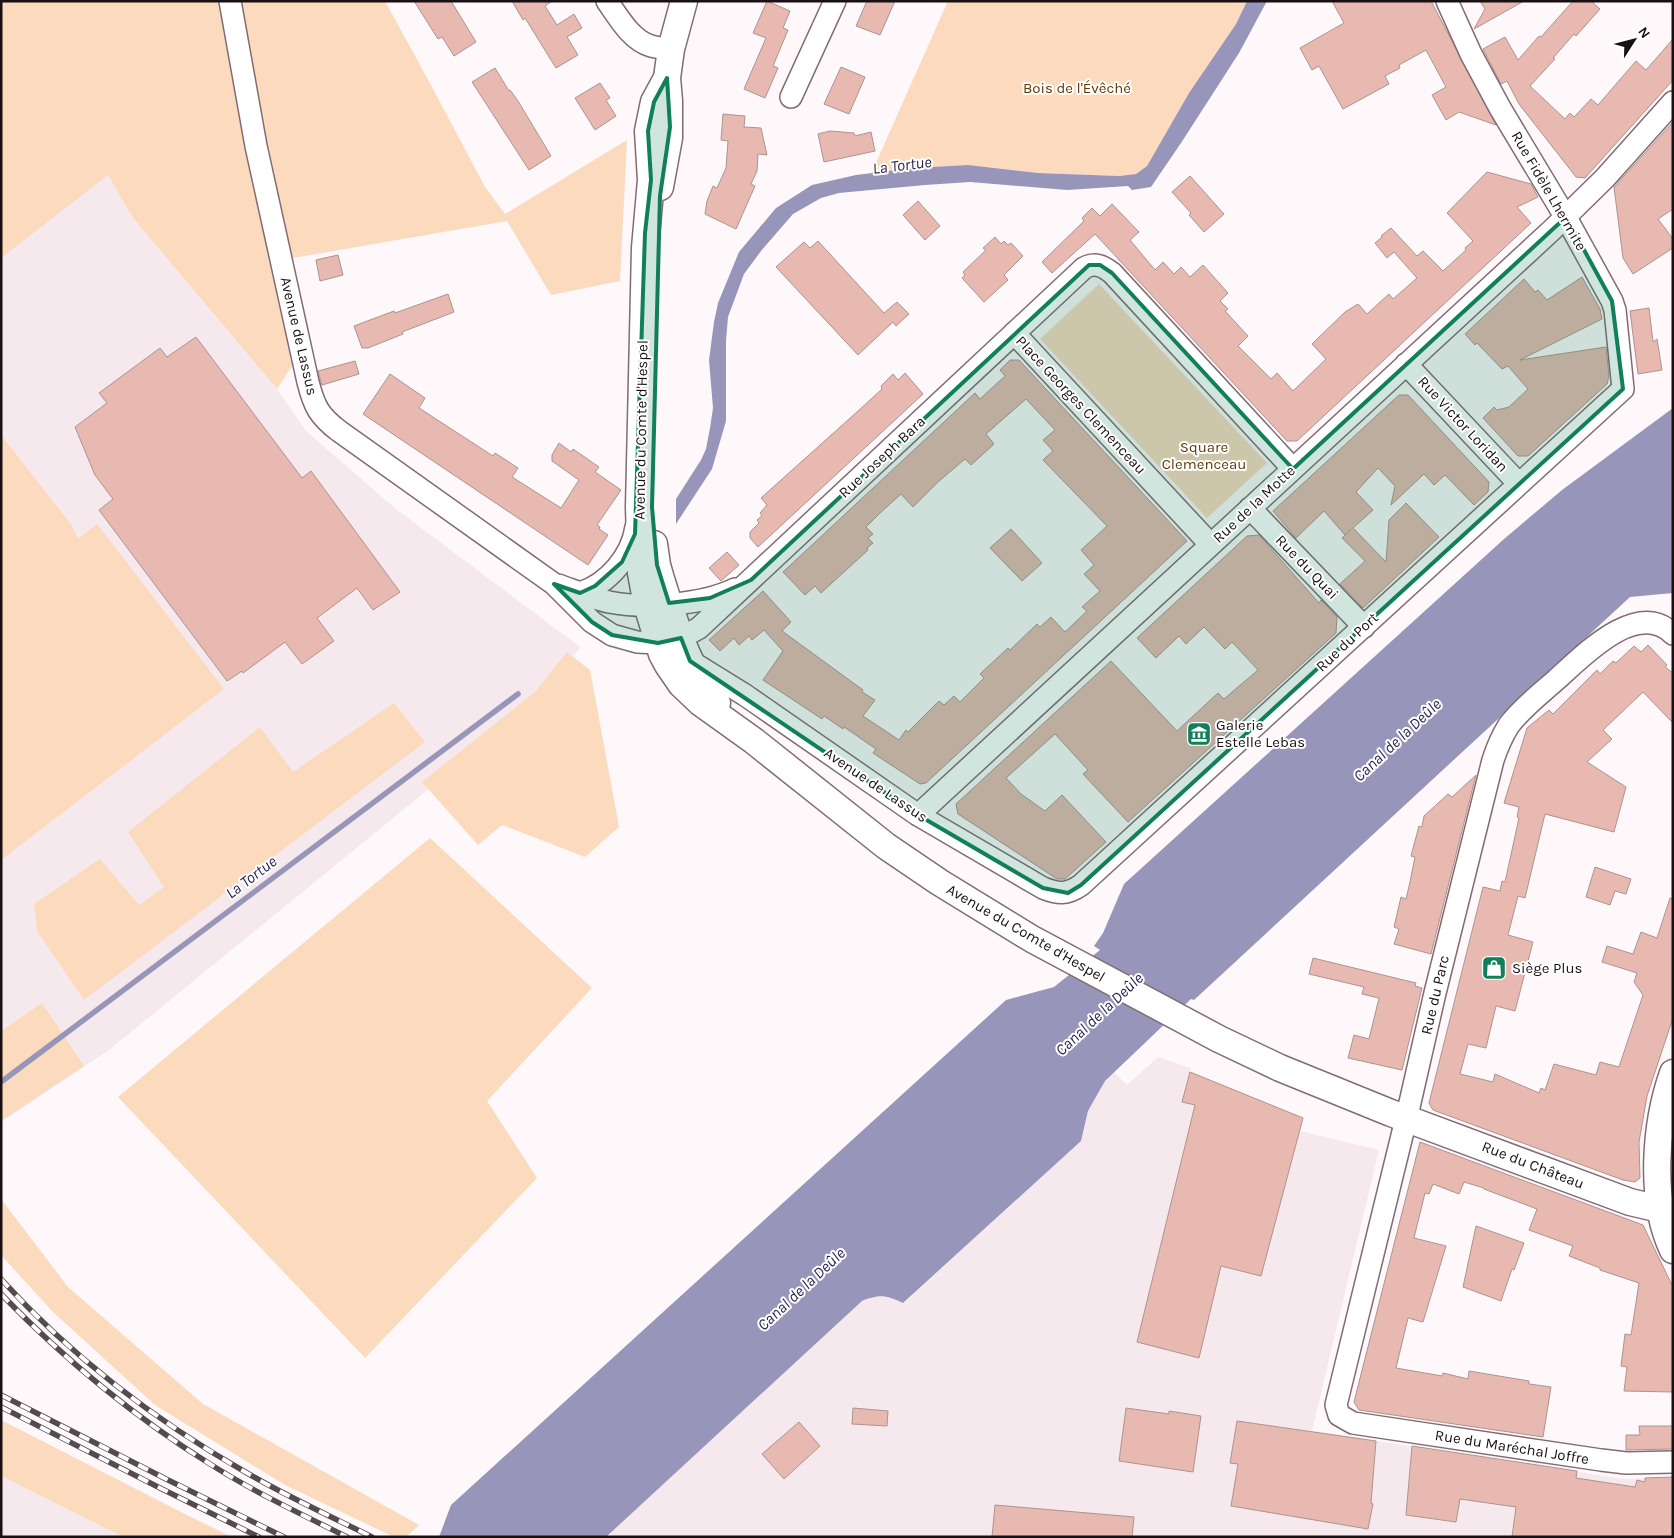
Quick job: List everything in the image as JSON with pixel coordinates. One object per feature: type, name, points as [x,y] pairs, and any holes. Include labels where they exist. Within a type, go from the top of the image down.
[{"type":"street","name":"Avenue de Lassus","points":[[230,1],[256,146],[310,389],[319,414],[333,426],[554,584],[577,609],[601,629],[626,639],[676,647],[918,815],[1042,888],[1059,894],[1068,893]]},
{"type":"street","points":[[607,1],[627,28],[640,41],[651,46],[671,50]]},
{"type":"street","name":"Avenue du Comte d'Hespel","points":[[658,604],[652,507],[660,196],[670,126],[667,78],[671,50],[684,1]]},
{"type":"street","points":[[791,97],[835,1]]},
{"type":"street","name":"Rue Fidèle Lhermite","points":[[1447,1],[1471,54],[1500,108],[1566,217],[1612,301],[1615,310],[1623,390]]},
{"type":"street","name":"Avenue du Comte d'Hespel","points":[[667,78],[651,111],[648,131],[651,180],[645,241],[639,507],[641,573],[658,604],[676,647],[715,702],[754,741]]},
{"type":"street","name":"Rue de la Motte","points":[[918,815],[1566,217],[1590,194],[1673,102]]},
{"type":"street","name":"Place Georges Clemenceau","points":[[1210,544],[1014,333],[1084,268],[1100,265],[1112,273],[1293,468]]},
{"type":"street","name":"Rue Joseph Bara","points":[[676,647],[1014,333]]},
{"type":"street","name":"Rue Victor Loridan","points":[[1406,364],[1519,484]]},
{"type":"street","name":"Rue du Port","points":[[1068,893],[1081,885],[1623,390]]},
{"type":"street","points":[[580,593],[595,586],[622,562],[633,542],[639,507]]},
{"type":"street","name":"Rue du Quai","points":[[1250,508],[1364,627]]},
{"type":"street","name":"Rue Joseph Bara","points":[[658,604],[710,598],[731,591],[750,580]]},
{"type":"street","name":"Avenue de Lassus","points":[[554,584],[617,603],[658,604]]},
{"type":"street","name":"Rue du Parc","points":[[1353,1423],[1339,1415],[1336,1401],[1493,760],[1501,739],[1511,723],[1524,708],[1590,649],[1612,633],[1627,626],[1656,624],[1673,634]]},
{"type":"street","name":"Avenue du Comte d'Hespel","points":[[676,647],[673,675],[690,694],[754,741],[870,834],[939,882],[1032,939],[1219,1039],[1280,1068],[1406,1118]]},
{"type":"street","points":[[1673,1073],[1665,1104],[1658,1149],[1660,1209],[1663,1225],[1673,1250]]},
{"type":"street","name":"Rue du Château","points":[[1406,1118],[1630,1202],[1660,1209]]},
{"type":"street","name":"Rue du Maréchal Joffre","points":[[1353,1423],[1601,1460],[1626,1463],[1673,1462]]},
{"type":"highlighted area","points":[[667,78],[670,127],[660,196],[652,507],[657,565],[669,603],[710,598],[751,580],[1089,265],[1100,265],[1112,273],[1293,469],[1566,217],[1612,301],[1623,389],[1081,885],[1068,893],[1043,888],[918,815],[690,661],[681,638],[658,643],[612,635],[592,622],[554,584],[580,593],[595,586],[622,562],[635,534],[645,233],[651,180],[648,131],[654,102]]},
{"type":"shaded area","points":[[1,1],[8,1],[133,218],[277,389],[306,431],[396,509],[580,647],[550,690],[109,1050],[1,1122]]},
{"type":"shaded area","points":[[1158,1057],[1191,1068],[1190,1072],[1303,1118],[1300,1131],[1379,1150],[1312,1431],[1624,1479],[1673,1477],[1673,1537],[614,1537],[610,1533],[862,1301],[876,1296],[889,1296],[904,1303],[1081,1141],[1088,1111],[1105,1081],[1114,1072],[1127,1085]]},
{"type":"shaded area","points":[[1,1476],[34,1492],[123,1537],[1,1537]]},
{"type":"green space","points":[[1,1],[385,1],[485,187],[505,214],[627,140],[620,281],[551,295],[507,221],[293,258],[274,272],[292,366],[277,389],[133,218],[108,175],[1,258]]},
{"type":"green space","name":"Bois de l'Évêché","points":[[948,1],[1247,1],[1236,24],[1189,93],[1147,166],[1136,174],[1119,176],[1038,173],[968,165],[913,168],[871,174]]},
{"type":"green space","name":"Square Clemenceau","points":[[1099,284],[1267,463],[1207,518],[1040,339]]},
{"type":"green space","points":[[1,435],[70,523],[78,539],[97,524],[224,689],[1,860]]},
{"type":"green space","points":[[567,652],[590,670],[619,827],[585,857],[502,825],[478,845],[422,782],[535,692]]},
{"type":"green space","points":[[394,703],[425,742],[84,1000],[37,931],[34,904],[100,859],[139,905],[164,887],[128,832],[260,727],[293,772]]},
{"type":"green space","points":[[430,838],[592,988],[487,1101],[537,1178],[365,1358],[118,1097]]},
{"type":"green space","points":[[42,1003],[84,1066],[1,1121],[1,1031]]},
{"type":"green space","points":[[1,1199],[68,1287],[203,1404],[419,1525],[406,1537],[394,1537],[285,1485],[155,1405],[52,1311],[1,1255]]},
{"type":"green space","points":[[1,1420],[232,1537],[123,1537],[1,1476]]},
{"type":"water","points":[[1247,1],[1267,1],[1239,53],[1151,187],[1132,190],[1128,186],[1067,190],[970,182],[925,185],[839,193],[821,198],[793,214],[744,274],[728,317],[726,341],[726,421],[712,469],[676,524],[676,499],[701,460],[706,449],[710,428],[713,408],[709,360],[718,303],[739,252],[776,208],[812,185],[856,175],[913,168],[968,165],[1038,173],[1119,176],[1136,174],[1147,166],[1189,93],[1236,24]]},
{"type":"water","name":"Canal de la Deûle","points":[[1673,408],[1673,593],[1630,597],[1194,1000],[1191,999],[1105,1081],[1088,1111],[1081,1141],[903,1303],[883,1296],[862,1301],[606,1537],[439,1537],[451,1505],[1006,1000],[1054,987],[1100,950],[1094,946],[1103,933],[1124,884],[1504,539],[1562,490]]},
{"type":"building","points":[[414,1],[451,1],[476,42],[454,56],[442,37],[438,39]]},
{"type":"building","points":[[512,1],[552,1],[545,6],[557,25],[574,14],[582,28],[567,37],[578,55],[556,68],[525,18],[523,20]]},
{"type":"building","points":[[767,1],[790,11],[783,28],[788,30],[773,66],[778,68],[765,98],[744,89],[766,38],[753,33]]},
{"type":"building","points":[[867,1],[895,1],[880,35],[856,26]]},
{"type":"building","points":[[1332,1],[1431,1],[1496,125],[1459,112],[1446,120],[1432,95],[1446,87],[1426,50],[1399,65],[1400,68],[1385,76],[1389,84],[1343,109],[1319,66],[1312,70],[1300,48],[1344,23]]},
{"type":"building","points":[[1480,1],[1524,1],[1474,29],[1485,9]]},
{"type":"building","points":[[1573,1],[1591,1],[1600,9],[1576,36],[1574,34],[1553,58],[1555,59],[1530,86],[1565,119],[1570,113],[1574,117],[1591,99],[1598,105],[1636,61],[1646,70],[1673,39],[1673,80],[1585,178],[1576,177],[1519,104],[1507,81],[1501,84],[1483,49],[1505,37],[1518,60]]},
{"type":"building","points":[[841,67],[865,77],[849,114],[824,104]]},
{"type":"building","points":[[495,68],[509,91],[518,101],[551,156],[529,170],[472,82]]},
{"type":"building","points":[[600,83],[610,98],[606,100],[616,116],[595,130],[575,98]]},
{"type":"building","points":[[723,114],[745,116],[744,127],[761,128],[767,155],[758,154],[757,171],[751,184],[755,186],[736,229],[705,214],[707,201],[713,186],[717,188],[726,168],[728,141],[721,140]]},
{"type":"building","points":[[1673,122],[1673,209],[1658,219],[1673,239],[1673,248],[1633,274],[1623,258],[1614,187]]},
{"type":"building","points":[[830,131],[854,133],[855,136],[871,132],[875,151],[824,162],[818,134]]},
{"type":"building","points":[[1487,172],[1531,184],[1538,197],[1517,207],[1531,223],[1297,441],[1287,441],[1095,234],[1052,273],[1042,262],[1084,221],[1082,218],[1092,208],[1100,216],[1112,204],[1139,232],[1130,240],[1155,270],[1163,262],[1174,274],[1181,267],[1190,277],[1203,265],[1228,293],[1220,301],[1228,309],[1225,311],[1248,336],[1238,346],[1271,379],[1277,373],[1293,391],[1326,359],[1312,344],[1345,312],[1358,304],[1367,314],[1389,294],[1393,299],[1417,278],[1394,252],[1387,258],[1375,243],[1381,236],[1391,228],[1417,256],[1423,251],[1443,271],[1473,241],[1447,213]]},
{"type":"building","points":[[1190,176],[1224,214],[1204,232],[1189,215],[1191,213],[1172,192]]},
{"type":"building","points":[[918,201],[940,226],[925,240],[903,215]]},
{"type":"building","points":[[995,237],[1001,244],[1004,241],[1008,245],[1011,243],[1023,256],[1004,275],[1008,280],[984,302],[962,278],[965,275],[963,272],[986,250],[983,248]]},
{"type":"building","points":[[818,241],[884,313],[897,302],[909,314],[896,326],[893,322],[858,355],[776,267],[804,242],[810,248]]},
{"type":"building","points":[[338,255],[343,275],[320,281],[316,260]]},
{"type":"building","points":[[1582,277],[1600,309],[1602,319],[1520,360],[1606,347],[1609,376],[1607,384],[1528,456],[1518,456],[1483,418],[1494,407],[1497,410],[1509,407],[1528,389],[1508,366],[1502,369],[1477,343],[1475,345],[1465,334],[1524,279],[1535,292],[1538,290],[1547,300]]},
{"type":"building","points":[[448,294],[454,312],[402,332],[403,334],[368,348],[362,348],[354,326]]},
{"type":"building","points":[[1649,308],[1653,342],[1657,339],[1662,370],[1638,374],[1630,311]]},
{"type":"building","points":[[196,337],[302,478],[311,471],[400,592],[373,610],[357,588],[317,618],[334,641],[302,664],[285,642],[243,673],[242,671],[227,681],[99,510],[113,499],[95,475],[75,427],[107,403],[99,393],[160,348],[167,357]]},
{"type":"building","points":[[1010,360],[1019,360],[1187,541],[926,783],[920,784],[873,753],[876,749],[844,727],[843,729],[824,716],[822,719],[763,680],[783,651],[764,630],[752,640],[749,636],[739,645],[734,638],[720,651],[709,640],[763,591],[791,622],[782,631],[875,700],[863,716],[899,740],[906,730],[908,732],[939,701],[944,705],[954,696],[960,702],[984,678],[980,674],[1008,648],[1010,650],[1037,624],[1040,627],[1051,617],[1065,632],[1087,611],[1082,607],[1100,591],[1084,574],[1094,565],[1081,550],[1107,526],[1043,460],[1053,451],[1043,440],[1055,430],[1026,399],[986,434],[994,444],[971,465],[965,459],[913,507],[901,494],[880,513],[866,527],[873,534],[868,538],[873,543],[867,548],[868,550],[821,593],[815,586],[805,595],[783,572],[975,393],[980,399],[1005,376],[1000,370]]},
{"type":"building","points":[[355,361],[359,374],[322,385],[318,371]]},
{"type":"building","points":[[905,373],[923,394],[758,547],[750,538],[750,532],[759,523],[757,520],[762,516],[760,513],[767,505],[761,498],[882,389],[881,386],[893,374],[898,380]]},
{"type":"building","points":[[390,374],[425,398],[419,408],[493,456],[495,453],[518,468],[512,477],[561,508],[579,480],[552,461],[552,455],[559,443],[571,452],[573,449],[599,467],[595,472],[621,490],[597,525],[600,527],[599,529],[608,535],[588,565],[363,414]]},
{"type":"building","points":[[1399,395],[1408,395],[1489,482],[1488,492],[1474,505],[1445,475],[1434,485],[1424,474],[1391,505],[1395,486],[1378,468],[1356,492],[1373,510],[1353,528],[1386,562],[1389,520],[1406,503],[1439,537],[1363,608],[1340,584],[1365,561],[1342,538],[1345,535],[1324,511],[1296,538],[1273,511]]},
{"type":"building","points":[[1011,529],[1042,563],[1022,581],[990,548]]},
{"type":"building","points":[[1259,535],[1319,603],[1321,600],[1337,617],[1336,633],[1128,822],[1083,774],[1088,770],[1055,734],[1006,778],[1021,794],[1045,811],[1062,795],[1106,842],[1065,879],[1057,879],[958,814],[956,804],[1111,661],[1177,731],[1218,693],[1224,699],[1258,670],[1232,642],[1225,649],[1204,627],[1186,644],[1179,636],[1156,658],[1137,638],[1247,536]]},
{"type":"building","points":[[727,552],[739,565],[721,581],[709,568]]},
{"type":"building","points":[[1648,645],[1667,665],[1665,667],[1673,673],[1673,723],[1643,692],[1603,730],[1612,739],[1587,762],[1626,787],[1614,832],[1545,814],[1525,898],[1518,896],[1508,935],[1533,942],[1515,1011],[1496,1006],[1486,1048],[1468,1044],[1460,1074],[1493,1082],[1495,1074],[1539,1093],[1541,1088],[1545,1090],[1554,1064],[1596,1075],[1600,1062],[1619,1067],[1643,995],[1634,982],[1637,973],[1602,962],[1607,946],[1633,954],[1641,932],[1657,938],[1670,898],[1673,899],[1673,1018],[1647,1096],[1639,1142],[1640,1178],[1635,1182],[1623,1180],[1433,1110],[1429,1103],[1483,887],[1500,891],[1502,881],[1505,882],[1519,818],[1517,817],[1519,807],[1504,803],[1527,728],[1549,710],[1553,714],[1597,670],[1600,674],[1613,661],[1616,663],[1634,646],[1641,652]]},
{"type":"building","points":[[1476,775],[1431,954],[1394,944],[1399,929],[1394,927],[1401,897],[1406,899],[1415,857],[1411,856],[1419,826],[1422,827],[1424,816],[1448,794],[1452,797]]},
{"type":"building","points":[[1595,867],[1631,879],[1626,894],[1615,891],[1610,905],[1586,897]]},
{"type":"building","points":[[1313,958],[1416,983],[1415,986],[1422,988],[1402,1070],[1348,1058],[1354,1035],[1369,1039],[1379,998],[1362,994],[1364,987],[1309,974]]},
{"type":"building","points":[[1190,1072],[1303,1118],[1261,1276],[1221,1266],[1199,1358],[1137,1342],[1195,1105],[1182,1102]]},
{"type":"building","points":[[1420,1142],[1643,1225],[1673,1287],[1673,1392],[1624,1391],[1627,1367],[1621,1366],[1625,1334],[1631,1335],[1639,1283],[1600,1270],[1600,1268],[1569,1256],[1573,1246],[1529,1230],[1537,1209],[1464,1182],[1459,1194],[1433,1184],[1429,1194],[1425,1193],[1414,1238],[1446,1246],[1423,1322],[1408,1318],[1396,1368],[1442,1376],[1443,1373],[1468,1379],[1469,1371],[1529,1381],[1529,1384],[1551,1387],[1543,1437],[1359,1410],[1354,1402]]},
{"type":"building","points":[[1476,1226],[1524,1243],[1514,1270],[1512,1269],[1501,1301],[1463,1287]]},
{"type":"building","points":[[853,1408],[888,1411],[887,1426],[852,1424]]},
{"type":"building","points":[[1126,1408],[1169,1414],[1169,1411],[1201,1416],[1193,1472],[1119,1461]]},
{"type":"building","points":[[1237,1421],[1376,1441],[1371,1503],[1373,1504],[1368,1529],[1231,1506],[1238,1464],[1230,1463]]},
{"type":"building","points":[[799,1422],[820,1446],[784,1479],[762,1454]]},
{"type":"building","points":[[1639,1426],[1673,1426],[1673,1449],[1626,1450],[1626,1435],[1640,1435]]},
{"type":"building","points":[[1412,1446],[1577,1471],[1576,1478],[1635,1487],[1637,1480],[1645,1482],[1645,1478],[1673,1477],[1673,1537],[1512,1537],[1516,1507],[1460,1499],[1456,1522],[1406,1515]]},
{"type":"building","points":[[995,1505],[1134,1517],[1132,1537],[992,1537]]},
{"type":"waterway","name":"La Tortue","points":[[1,1082],[518,694]]},
{"type":"railway","points":[[1,1279],[28,1308],[86,1361],[116,1386],[180,1432],[247,1473],[372,1537]]},
{"type":"railway","points":[[1,1294],[75,1364],[181,1446],[244,1484],[347,1537]]},
{"type":"railway","points":[[1,1395],[284,1537]]},
{"type":"railway","points":[[1,1407],[259,1537]]},
{"type":"place","name":"Galerie Estelle Lebas","points":[[1199,734]]},
{"type":"place","name":"Siège Plus","points":[[1494,968]]}]
